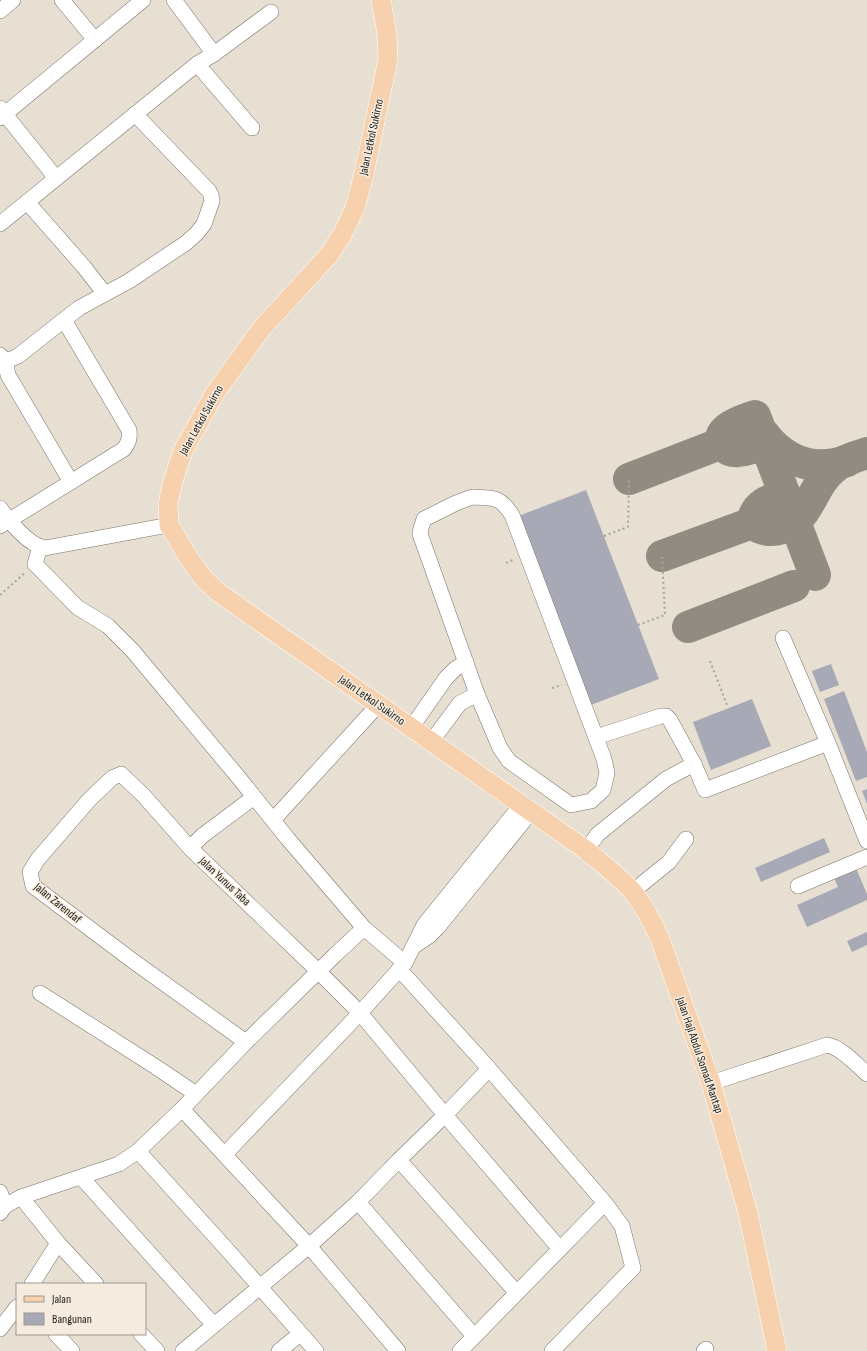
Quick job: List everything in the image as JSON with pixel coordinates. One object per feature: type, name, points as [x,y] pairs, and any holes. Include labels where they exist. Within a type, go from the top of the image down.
[{"type":"main road","name":"Jalan Letkol Sukirno","points":[[381,0],[388,59],[364,174],[354,208],[342,235],[330,254],[262,328],[215,393],[183,451],[173,481],[168,503],[168,525],[190,560],[204,579],[218,593],[526,808]]},
{"type":"main road","name":"Jalan Haji Abdul Somad Mantap","points":[[526,808],[586,850],[632,892],[649,916],[660,939],[711,1083],[748,1213],[777,1351]]},
{"type":"street","points":[[0,11],[13,0]]},
{"type":"street","points":[[62,0],[95,40]]},
{"type":"street","points":[[56,178],[2,113],[143,0]]},
{"type":"street","points":[[174,0],[214,54]]},
{"type":"street","points":[[0,224],[197,64],[214,54],[271,12]]},
{"type":"street","points":[[197,64],[252,128]]},
{"type":"street","points":[[2,358],[10,360],[18,356],[79,308],[129,281],[186,243],[204,224],[212,201],[209,191],[135,114]]},
{"type":"street","points":[[27,202],[84,267],[105,294]]},
{"type":"street","points":[[4,523],[124,449],[128,443],[130,436],[129,430],[64,320]]},
{"type":"street","points":[[2,358],[8,375],[71,482]]},
{"type":"street","points":[[472,497],[495,498],[506,505],[512,515],[604,759],[607,773],[603,790],[591,801],[570,805],[509,760],[500,748],[477,694],[420,534],[424,519],[456,503],[472,497]]},
{"type":"street","points":[[0,508],[4,523],[40,547],[52,547],[168,525]]},
{"type":"street","points":[[40,547],[35,564],[77,607],[108,626],[132,650],[364,928],[402,966],[605,1203],[622,1226],[633,1268],[552,1351]]},
{"type":"street","points":[[783,638],[828,743],[867,841]]},
{"type":"street","points":[[411,728],[446,678],[455,669],[466,662]]},
{"type":"street","points":[[431,742],[460,703],[477,694]]},
{"type":"street","points":[[273,820],[378,704]]},
{"type":"street","points":[[596,737],[661,716],[666,716],[670,720],[694,764],[705,790],[828,743]]},
{"type":"street","points":[[586,850],[598,834],[666,779],[694,764]]},
{"type":"street","name":"Jalan Zarendaf","points":[[190,848],[144,796],[122,774],[112,778],[89,800],[38,859],[30,872],[32,886],[246,1042]]},
{"type":"street","name":"Jalan Yunus Taba","points":[[254,797],[202,836],[190,848],[360,1013],[445,1115],[560,1248]]},
{"type":"street","points":[[225,1154],[360,1013],[402,966],[414,946],[429,936],[438,927],[526,808]]},
{"type":"street","points":[[632,892],[669,862],[686,839]]},
{"type":"street","points":[[798,886],[867,857]]},
{"type":"street","points":[[2,1204],[119,1164],[138,1151],[246,1042],[364,928]]},
{"type":"street","points":[[40,993],[196,1094]]},
{"type":"street","points":[[711,1083],[827,1046],[832,1046],[838,1049],[867,1074]]},
{"type":"street","points":[[183,1351],[213,1324],[309,1246],[358,1202],[489,1069]]},
{"type":"street","points":[[182,1108],[309,1246],[398,1351]]},
{"type":"street","points":[[138,1151],[316,1351]]},
{"type":"street","points":[[399,1160],[516,1292]]},
{"type":"street","points":[[81,1177],[213,1324]]},
{"type":"street","points":[[21,1197],[58,1243],[95,1283]]},
{"type":"street","points":[[358,1202],[474,1336]]},
{"type":"street","points":[[460,1351],[516,1292],[605,1203]]},
{"type":"street","points":[[33,1283],[58,1243]]},
{"type":"street","points":[[0,1329],[16,1308]]},
{"type":"street","points":[[279,1351],[300,1334]]},
{"type":"street","points":[[57,1335],[72,1351]]},
{"type":"street","points":[[142,1335],[157,1351]]},
{"type":"path","points":[[604,536],[628,527],[629,478]]},
{"type":"path","points":[[638,625],[664,615],[662,556]]},
{"type":"path","points":[[0,595],[15,580],[35,564]]},
{"type":"path","points":[[710,662],[727,705]]},
{"type":"building","points":[[586,490],[659,679],[588,706],[516,517]]},
{"type":"building","points":[[831,664],[839,685],[820,692],[812,671]]},
{"type":"building","points":[[844,691],[867,752],[867,777],[856,781],[824,699]]},
{"type":"building","points":[[752,699],[771,746],[711,770],[693,722]]},
{"type":"building","points":[[867,789],[867,804],[862,791]]},
{"type":"building","points":[[824,838],[830,852],[761,882],[755,868]]},
{"type":"building","points":[[856,868],[867,894],[867,900],[807,927],[797,905],[838,887],[834,878]]},
{"type":"building","points":[[867,932],[867,945],[852,952],[847,941]]},
{"type":"taxiway","points":[[765,442],[762,444],[749,449],[734,451],[728,450],[721,440],[725,430],[737,423],[755,416],[815,575]]},
{"type":"taxiway","points":[[763,433],[780,451],[800,462],[822,465],[847,461]]},
{"type":"taxiway","points":[[629,479],[722,443]]},
{"type":"taxiway","points":[[786,496],[769,501],[760,507],[756,511],[752,523],[766,530],[774,530],[789,525],[801,515],[821,482],[829,472],[841,463],[867,453]]},
{"type":"taxiway","points":[[662,556],[752,523]]},
{"type":"taxiway","points":[[688,627],[794,586]]}]
